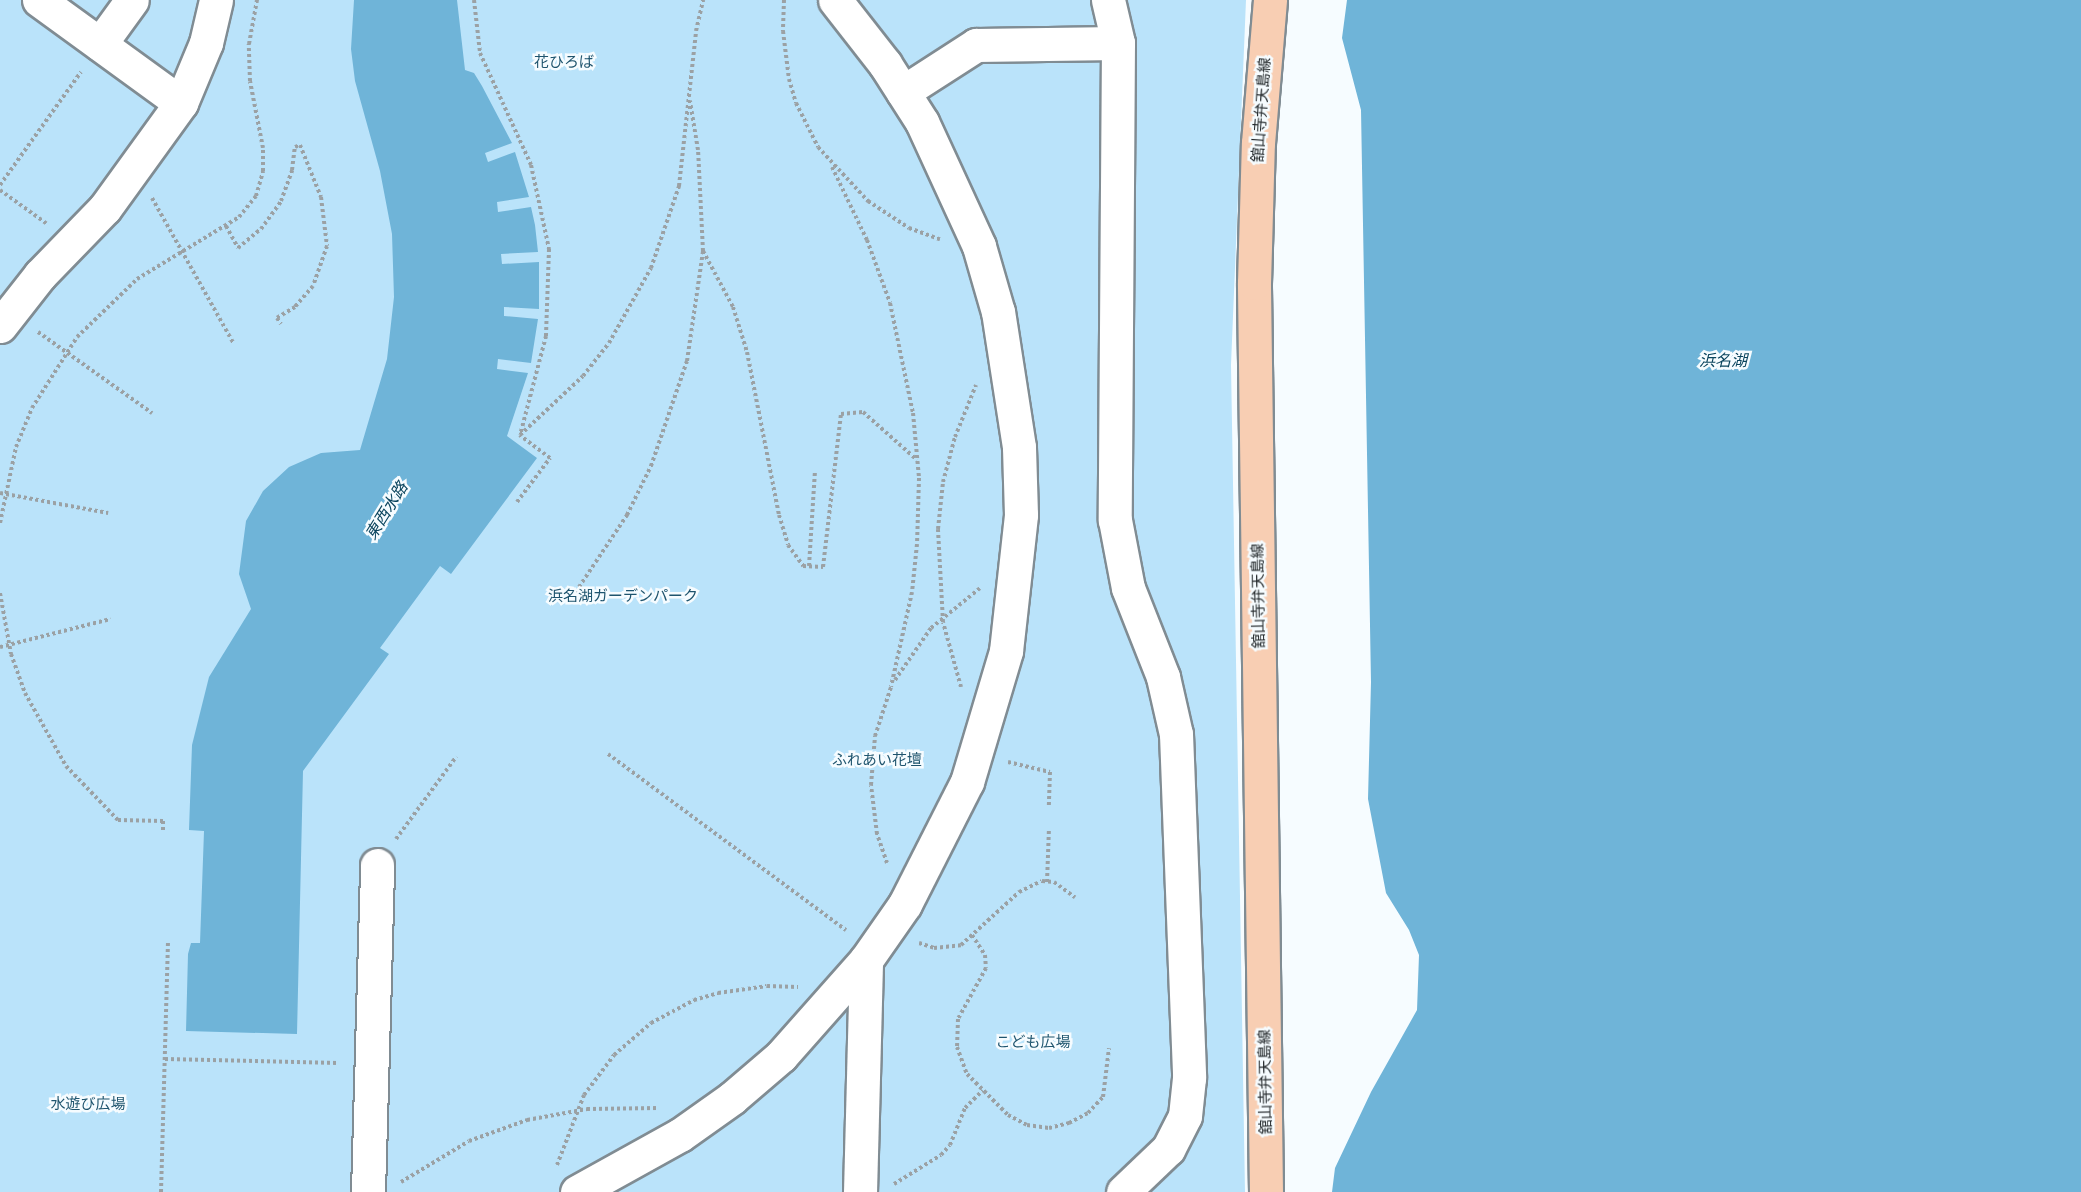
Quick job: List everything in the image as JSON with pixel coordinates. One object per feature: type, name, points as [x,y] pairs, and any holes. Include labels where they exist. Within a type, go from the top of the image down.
[{"type":"main road","name":"舘山寺弁天島線","points":[[1266,1192],[1254,283],[1258,142],[1269,0]]},
{"type":"lane","points":[[39,0],[182,103]]},
{"type":"lane","points":[[100,44],[132,0]]},
{"type":"lane","points":[[0,326],[40,275],[73,242],[136,168],[182,103],[206,43],[216,0]]},
{"type":"lane","points":[[566,1182],[625,1168],[707,1116],[781,1056],[838,995],[884,934],[939,844],[977,754],[1006,651],[1017,570],[1019,447],[1012,378],[999,312],[979,248],[953,183],[903,92],[835,0]]},
{"type":"lane","points":[[1108,0],[1118,43],[1115,520],[1119,555],[1163,677],[1176,734],[1189,1078],[1185,1116],[1168,1149],[1123,1192]]},
{"type":"lane","points":[[903,92],[975,45],[1118,43]]},
{"type":"lane","points":[[377,865],[383,1188]]},
{"type":"lane","points":[[860,1187],[884,934]]},
{"type":"path","points":[[0,523],[2,494],[32,408],[66,352],[105,307],[137,279],[240,217],[256,196],[263,171],[263,148],[250,81],[249,44],[256,0]]},
{"type":"path","points":[[474,0],[480,53],[531,165],[549,249],[546,336],[520,435]]},
{"type":"path","points":[[520,435],[583,376],[609,342],[642,287],[667,228],[679,186],[696,32],[703,0]]},
{"type":"path","points":[[784,0],[784,55],[791,87],[806,126],[832,167],[867,240],[890,303],[913,413],[917,460],[917,544],[912,592],[891,687],[875,736],[871,785],[884,934]]},
{"type":"path","points":[[0,185],[100,44]]},
{"type":"path","points":[[569,602],[627,515],[672,414],[689,350],[703,251],[698,150],[690,101]]},
{"type":"path","points":[[226,226],[238,248],[261,229],[281,201],[292,170],[295,147],[300,145],[321,197],[327,246],[313,286],[295,307],[277,318],[281,324]]},
{"type":"path","points":[[832,167],[868,201],[895,220],[932,237],[979,248]]},
{"type":"path","points":[[136,168],[234,344]]},
{"type":"path","points":[[0,190],[73,242]]},
{"type":"path","points":[[703,251],[733,307],[747,352],[768,464],[788,545],[802,566],[823,567],[842,414],[862,412],[917,460]]},
{"type":"path","points":[[66,352],[152,413]]},
{"type":"path","points":[[962,689],[942,617],[937,575],[943,482],[955,437],[977,383]]},
{"type":"path","points":[[517,502],[550,458],[520,435]]},
{"type":"path","points":[[809,566],[815,470]]},
{"type":"path","points":[[2,494],[108,513]]},
{"type":"path","points":[[891,687],[915,646],[942,617],[968,596],[1017,570]]},
{"type":"path","points":[[0,593],[9,645],[25,693],[66,766],[118,820],[163,821],[163,830]]},
{"type":"path","points":[[0,647],[111,619]]},
{"type":"path","points":[[608,754],[884,934],[934,948],[961,945],[1018,892],[1029,885],[1047,882],[1066,888],[1075,897]]},
{"type":"path","points":[[977,754],[1050,772],[1050,806]]},
{"type":"path","points":[[377,865],[456,757]]},
{"type":"path","points":[[1047,882],[1049,828]]},
{"type":"path","points":[[972,935],[985,955],[986,968],[958,1019],[957,1047],[967,1074],[1008,1115],[1027,1125],[1048,1128],[1069,1124],[1088,1113],[1103,1097],[1109,1048]]},
{"type":"path","points":[[161,1192],[168,941]]},
{"type":"path","points":[[566,1182],[576,1110],[598,1074],[631,1039],[694,1000],[767,986],[838,995]]},
{"type":"path","points":[[165,1059],[338,1063]]},
{"type":"path","points":[[860,1187],[899,1184],[917,1166],[941,1155],[950,1145],[965,1108],[983,1090]]},
{"type":"path","points":[[383,1188],[441,1155],[497,1129],[576,1110],[649,1107],[707,1116]]},
{"type":"green space","name":"浜名湖ガーデンパーク","points":[[0,0],[1246,0],[1231,365],[1245,1192],[0,1192]]},
{"type":"water","name":"東西水路","points":[[354,0],[457,0],[465,70],[474,73],[512,143],[485,153],[488,162],[515,152],[529,197],[497,202],[498,212],[531,207],[535,225],[538,252],[501,254],[502,264],[539,262],[539,309],[504,307],[504,316],[538,319],[531,363],[498,359],[497,369],[528,373],[507,436],[537,458],[451,574],[440,566],[380,648],[389,654],[303,771],[297,1034],[186,1031],[188,954],[191,943],[200,943],[204,831],[189,830],[192,745],[209,677],[251,609],[239,574],[246,521],[263,491],[289,467],[321,453],[360,450],[387,359],[394,297],[392,234],[380,171],[355,81],[351,49]]},
{"type":"water","name":"浜名湖","points":[[1347,0],[2081,0],[2081,1192],[1332,1192],[1335,1168],[1371,1092],[1417,1010],[1419,955],[1409,930],[1386,893],[1368,799],[1371,682],[1361,110],[1342,38]]},
{"type":"park label","name":"花ひろば","points":[[564,62]]},
{"type":"park label","name":"ふれあい花壇","points":[[877,760]]},
{"type":"park label","name":"こども広場","points":[[1033,1042]]},
{"type":"park label","name":"水遊び広場","points":[[88,1104]]}]
